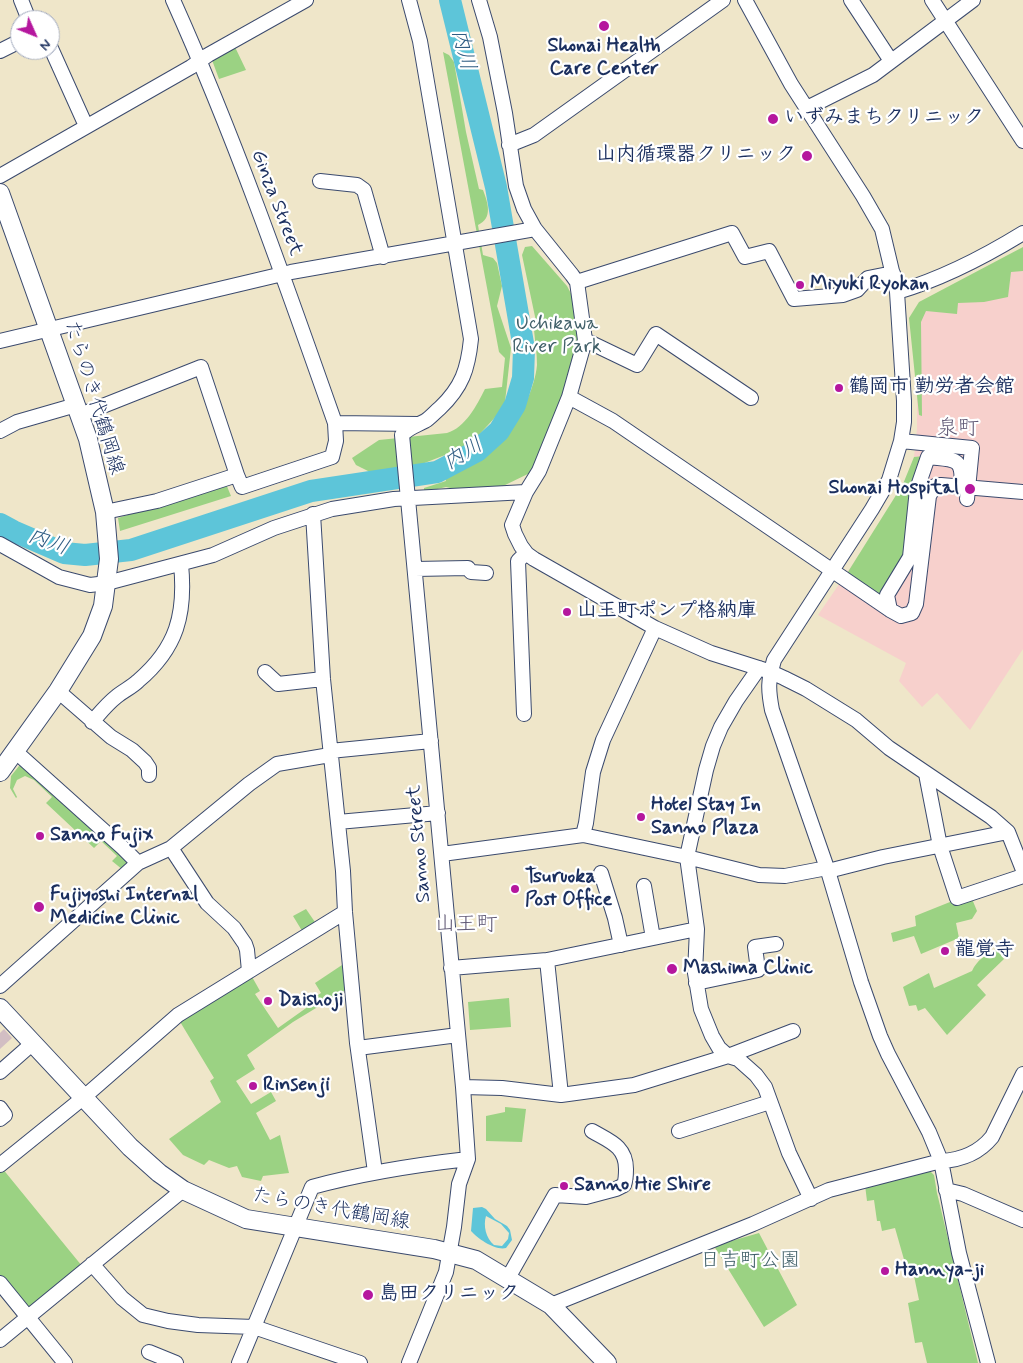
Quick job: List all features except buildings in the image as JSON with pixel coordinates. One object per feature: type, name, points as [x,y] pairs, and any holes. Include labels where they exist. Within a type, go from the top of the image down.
[{"type":"main road","name":"たらのき代鶴岡線","points":[[0,193],[50,329],[92,454],[106,518],[109,559],[103,606],[92,636],[58,692],[0,772]]},
{"type":"main road","name":"たらのき代鶴岡線","points":[[0,1008],[130,1148],[159,1173],[183,1190],[246,1219],[450,1252],[476,1260],[551,1305],[607,1363]]},
{"type":"street","name":"Ginza Street","points":[[173,0],[200,61],[282,274],[335,423]]},
{"type":"street","points":[[0,176],[306,0]]},
{"type":"street","points":[[386,424],[396,429],[402,436],[410,427],[419,424],[434,413],[454,393],[461,382],[469,362],[471,339],[420,41],[409,0]]},
{"type":"street","points":[[479,0],[492,47],[505,113],[516,186],[529,231],[577,282],[585,340],[568,397],[539,471],[526,492],[512,525],[514,534],[526,553],[534,559],[655,628],[711,653],[765,670],[806,689],[856,720],[889,748],[991,817],[1008,832],[1023,870]]},
{"type":"street","points":[[509,144],[534,135],[723,0]]},
{"type":"street","points":[[745,0],[778,61],[882,229],[897,292],[904,401],[904,422],[901,441],[888,480],[872,509],[774,660],[736,702],[721,727],[706,770],[687,857],[697,930],[695,973],[701,1009],[719,1048],[728,1056],[738,1059],[756,1074],[765,1087],[789,1153],[811,1199]]},
{"type":"street","points":[[852,0],[891,61]]},
{"type":"street","points":[[932,0],[1023,141]]},
{"type":"street","points":[[807,108],[873,75],[972,0]]},
{"type":"street","points":[[56,60],[86,126]]},
{"type":"street","points":[[320,181],[357,185],[364,190],[383,257]]},
{"type":"street","points":[[0,340],[282,274],[529,231]]},
{"type":"street","points":[[897,292],[970,262],[1023,233]]},
{"type":"street","points":[[577,282],[732,234],[745,257],[769,251],[794,299],[843,295],[857,290],[868,278],[893,272]]},
{"type":"street","points":[[585,340],[636,364],[656,334],[752,398]]},
{"type":"street","points":[[0,431],[17,422],[78,410],[201,367],[242,487],[332,457],[336,440],[335,423],[419,424]]},
{"type":"street","points":[[568,397],[613,421],[901,616],[912,613],[915,609],[929,496],[935,486],[941,484],[1023,492]]},
{"type":"street","name":"Sanno Street","points":[[402,436],[442,854],[468,1159],[458,1184],[446,1272],[409,1363]]},
{"type":"street","points":[[901,441],[953,460],[962,467],[965,486]]},
{"type":"street","points":[[929,451],[972,448],[965,486]]},
{"type":"street","points":[[890,610],[887,595],[910,557],[918,488],[929,451]]},
{"type":"street","points":[[106,518],[237,475]]},
{"type":"street","points":[[0,544],[60,577],[90,585],[108,577],[181,564],[213,555],[274,528],[313,514],[351,505],[408,494],[526,492]]},
{"type":"street","points":[[313,514],[330,753],[358,1048],[374,1172]]},
{"type":"street","points":[[524,714],[518,561],[526,553]]},
{"type":"street","points":[[92,722],[116,697],[138,681],[164,655],[173,640],[182,610],[181,564]]},
{"type":"street","points":[[415,569],[468,568],[471,572],[486,573]]},
{"type":"street","points":[[583,836],[593,772],[603,740],[655,628]]},
{"type":"street","points":[[765,670],[772,710],[828,869],[861,982],[880,1036],[929,1132],[941,1161],[959,1253],[988,1363]]},
{"type":"street","points":[[266,672],[278,684],[324,679]]},
{"type":"street","points":[[58,692],[92,722],[145,762],[149,768],[150,775]]},
{"type":"street","points":[[0,986],[138,863],[172,848],[249,784],[277,764],[330,753],[431,741]]},
{"type":"street","points":[[16,752],[138,863]]},
{"type":"street","points":[[926,774],[940,846],[957,898],[1023,876]]},
{"type":"street","points":[[338,822],[438,812]]},
{"type":"street","points":[[442,854],[583,836],[687,857],[759,875],[785,876],[1008,832]]},
{"type":"street","points":[[172,848],[198,887],[200,894],[214,911],[234,928],[247,950],[253,968]]},
{"type":"street","points":[[601,873],[621,945]]},
{"type":"street","points":[[644,886],[653,938]]},
{"type":"street","points":[[0,1165],[83,1098],[178,1015],[345,912]]},
{"type":"street","points":[[451,968],[547,960],[697,930]]},
{"type":"street","points":[[696,983],[758,970],[755,947],[776,944]]},
{"type":"street","points":[[547,960],[562,1094]]},
{"type":"street","points":[[463,1087],[502,1088],[562,1094],[634,1085],[682,1072],[793,1031]]},
{"type":"street","points":[[358,1048],[458,1035]]},
{"type":"street","points":[[0,1072],[33,1043]]},
{"type":"street","points":[[551,1305],[752,1224],[829,1190],[941,1161],[960,1160],[986,1144],[996,1129],[1023,1074]]},
{"type":"street","points":[[679,1131],[770,1102]]},
{"type":"street","points":[[0,1108],[5,1115],[0,1119]]},
{"type":"street","points":[[508,1278],[555,1195],[586,1197],[624,1185],[626,1160],[624,1154],[620,1149],[592,1131]]},
{"type":"street","points":[[239,1363],[312,1187],[374,1172],[468,1159]]},
{"type":"street","points":[[0,1340],[183,1190]]},
{"type":"street","points":[[946,1190],[963,1194],[1023,1220]]},
{"type":"street","points":[[92,1264],[122,1298],[144,1315],[168,1321],[198,1325],[254,1327],[360,1363]]},
{"type":"street","points":[[0,1283],[66,1363]]},
{"type":"street","points":[[149,1352],[176,1363]]},
{"type":"shaded area","name":"Shonai Hospital","points":[[1023,254],[1023,649],[970,730],[937,693],[922,707],[899,681],[906,663],[818,615],[922,463],[914,457],[917,429],[917,400],[913,319],[923,302]]},
{"type":"shaded area","points":[[4,1029],[12,1038],[0,1049],[0,1033]]},
{"type":"green space","points":[[235,47],[246,70],[219,79],[212,60]]},
{"type":"green space","points":[[443,52],[449,55],[454,62],[466,132],[479,189],[483,190],[488,205],[486,218],[478,225],[483,255],[493,258],[497,263],[502,286],[497,306],[511,348],[505,402],[499,413],[477,437],[463,448],[422,464],[370,472],[356,465],[352,458],[379,440],[447,433],[465,421],[485,389],[502,387],[505,358],[499,352]]},
{"type":"green space","name":"Uchikawa River Park","points":[[532,246],[567,286],[577,305],[579,331],[577,358],[532,472],[501,487],[459,490],[446,487],[424,492],[424,488],[446,481],[445,478],[473,464],[496,447],[514,426],[528,398],[537,365],[534,330],[537,326],[522,255],[525,247]]},
{"type":"green space","points":[[1023,247],[1023,271],[1011,272],[1008,297],[984,302],[958,303],[957,314],[926,311],[921,322],[922,416],[919,415],[909,318],[919,302]]},
{"type":"green space","points":[[924,456],[906,555],[881,598],[846,575],[903,484],[914,457]]},
{"type":"green space","points":[[226,484],[231,496],[120,531],[118,518]]},
{"type":"green space","points":[[27,765],[130,863],[123,870],[112,861],[117,856],[101,841],[94,848],[46,803],[52,797],[34,780],[25,776],[17,780],[13,789],[16,798],[10,788],[11,776],[19,766]]},
{"type":"green space","points":[[970,894],[977,911],[972,919],[956,923],[959,938],[921,954],[914,936],[893,942],[891,933],[916,926],[915,916]]},
{"type":"green space","points":[[306,909],[317,925],[304,934],[293,916]]},
{"type":"green space","points":[[997,950],[1004,959],[977,985],[986,995],[947,1035],[925,1008],[918,1011],[916,1005],[909,1006],[903,987],[929,973],[934,988],[972,971],[982,958]]},
{"type":"green space","points":[[342,965],[347,965],[349,988],[293,1022],[247,1055],[255,1069],[236,1081],[251,1104],[271,1092],[276,1101],[256,1113],[270,1140],[280,1135],[289,1173],[263,1176],[261,1181],[242,1177],[237,1166],[229,1168],[209,1160],[204,1165],[183,1155],[169,1139],[221,1102],[210,1081],[214,1078],[179,1020],[251,975],[260,991],[255,994],[278,1028],[309,1006],[307,1002],[321,993],[315,983]]},
{"type":"green space","points":[[509,998],[511,1027],[470,1030],[468,1002]]},
{"type":"green space","points":[[505,1107],[526,1109],[522,1142],[486,1141],[486,1116],[505,1112]]},
{"type":"green space","points":[[2,1168],[82,1266],[34,1306],[24,1307],[0,1277],[0,1170]]},
{"type":"green space","points":[[928,1169],[934,1175],[978,1363],[927,1363],[922,1342],[915,1343],[908,1303],[919,1300],[914,1276],[909,1277],[895,1228],[882,1231],[880,1221],[877,1221],[874,1200],[867,1201],[865,1185]]},
{"type":"green space","name":"日吉町公園","points":[[759,1233],[797,1305],[764,1327],[714,1246]]},
{"type":"water","points":[[482,1207],[486,1209],[495,1219],[507,1226],[512,1240],[506,1248],[497,1248],[487,1244],[471,1231],[473,1208]],"holes":[[[486,1216],[501,1224],[509,1233],[508,1239],[502,1246],[494,1245],[486,1232]]]},
{"type":"waterway","name":"内川","points":[[0,524],[64,553],[85,555],[131,550],[311,491],[437,472],[477,451],[499,431],[515,405],[523,378],[524,349],[496,187],[450,0]]},
{"type":"place","name":"Shonai Health Care Center","points":[[604,26]]},
{"type":"place","name":"いずみまちクリニック","points":[[773,119]]},
{"type":"place","name":"山内循環器クリニック","points":[[807,156]]},
{"type":"place","name":"Miyuki Ryokan","points":[[800,285]]},
{"type":"place","name":"鶴岡市 勤労者会館","points":[[839,388]]},
{"type":"place","name":"Shonai Hospital","points":[[970,489]]},
{"type":"place","name":"山王町ポンプ格納庫","points":[[567,612]]},
{"type":"place","name":"Hotel Stay In Sanno Plaza","points":[[641,817]]},
{"type":"place","name":"Sanno Fujix","points":[[40,836]]},
{"type":"place","name":"Tsuruoka Post Office","points":[[515,889]]},
{"type":"place","name":"Fujiyoshi Internal Medicine Clinic","points":[[39,907]]},
{"type":"place","name":"龍覚寺","points":[[945,951]]},
{"type":"place","name":"Mashima Clinic","points":[[672,969]]},
{"type":"place","name":"Daishoji","points":[[268,1001]]},
{"type":"place","name":"Rinsenji","points":[[253,1086]]},
{"type":"place","name":"Sanno Hie Shire","points":[[564,1186]]},
{"type":"place","name":"Hannya-ji","points":[[885,1271]]},
{"type":"place","name":"島田クリニック","points":[[368,1295]]},
{"type":"district","name":"泉町","points":[[958,430]]},
{"type":"district","name":"山王町","points":[[466,926]]}]
